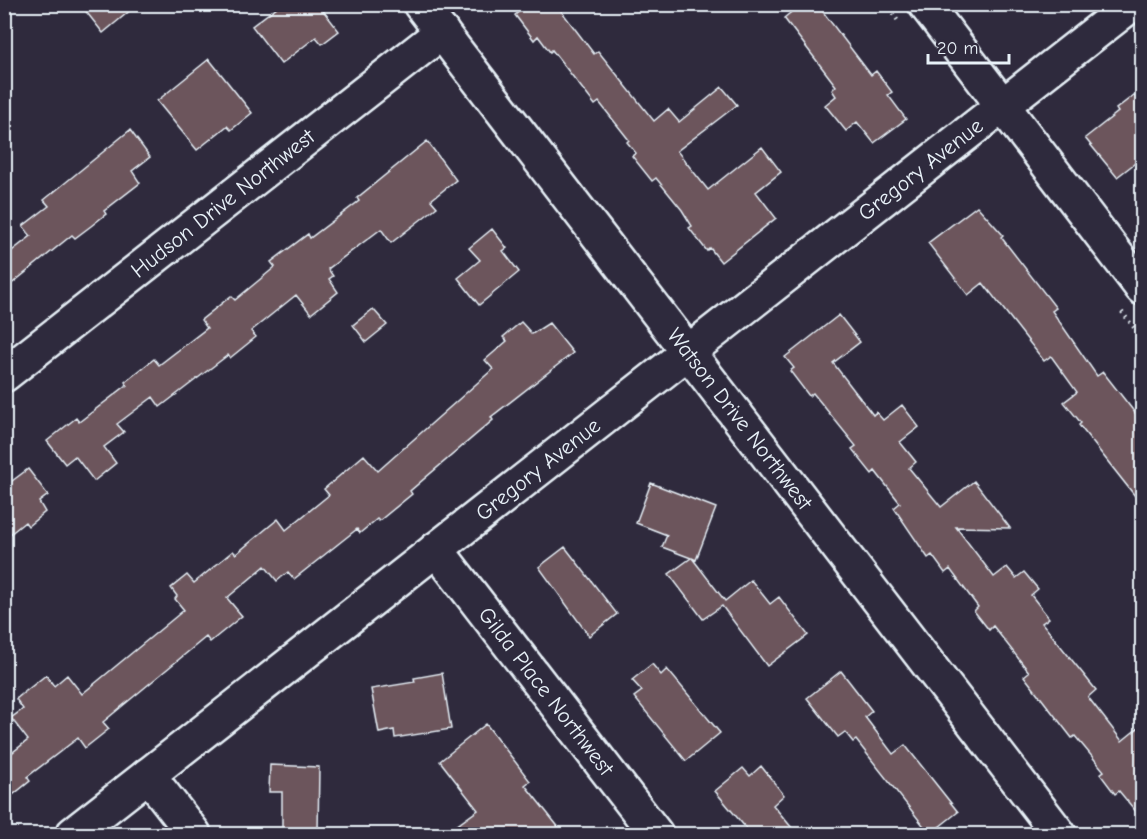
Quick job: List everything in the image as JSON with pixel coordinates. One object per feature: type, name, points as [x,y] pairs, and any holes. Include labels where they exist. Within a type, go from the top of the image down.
[{"type":"street","name":"Watson Drive Northwest","points":[[420,4],[1059,834]]},
{"type":"street","points":[[925,4],[1143,288]]},
{"type":"street","name":"Gregory Avenue","points":[[73,834],[1132,4]]},
{"type":"street","name":"Hudson Drive Northwest","points":[[4,375],[442,32]]},
{"type":"street","name":"Gilda Place Northwest","points":[[436,549],[656,834]]},
{"type":"street","points":[[148,775],[194,834]]},
{"type":"building","points":[[80,4],[138,4],[103,33]]},
{"type":"building","points":[[281,4],[318,4],[339,31],[322,44],[316,37],[281,64],[252,26]]},
{"type":"building","points":[[528,4],[556,4],[594,54],[598,51],[654,121],[668,109],[679,122],[722,87],[737,105],[677,151],[708,190],[762,147],[781,172],[756,192],[776,218],[721,262],[710,248],[707,251],[689,228],[692,226],[682,210],[656,178],[652,181],[632,156],[636,153],[627,142],[629,140],[599,102],[595,105],[552,50],[550,52],[538,36],[534,40],[515,15]]},
{"type":"building","points":[[801,4],[817,4],[871,75],[876,71],[892,92],[888,95],[906,119],[874,143],[857,122],[846,131],[825,105],[836,96],[832,90],[836,86],[784,18]]},
{"type":"building","points":[[209,59],[252,113],[231,130],[227,126],[197,150],[157,101]]},
{"type":"building","points":[[1134,95],[1143,106],[1143,157],[1117,177],[1085,138],[1118,112],[1116,109]]},
{"type":"building","points":[[130,130],[150,157],[132,171],[140,183],[104,211],[106,214],[91,226],[75,238],[72,235],[4,290],[4,257],[31,236],[23,226],[49,206],[44,200]]},
{"type":"building","points":[[427,141],[456,180],[431,200],[437,207],[391,243],[381,229],[328,269],[333,276],[329,279],[338,292],[311,314],[296,295],[251,331],[256,337],[230,358],[228,355],[160,407],[153,397],[117,424],[124,432],[104,447],[116,463],[94,481],[75,456],[65,464],[47,441],[76,418],[79,422],[127,385],[125,382],[154,359],[159,365],[207,328],[201,320],[231,296],[235,300],[275,267],[271,262],[308,234],[310,238],[359,201],[357,198]]},
{"type":"building","points":[[977,206],[1003,235],[1001,237],[1056,308],[1052,311],[1097,376],[1103,372],[1143,423],[1143,506],[1079,425],[1081,423],[1064,402],[1077,392],[1051,356],[1044,361],[983,283],[968,295],[928,243]]},
{"type":"building","points":[[492,229],[507,248],[503,251],[519,272],[479,305],[458,278],[480,260],[469,248]]},
{"type":"building","points":[[373,309],[387,325],[366,342],[353,325]]},
{"type":"building","points":[[839,315],[860,342],[833,363],[873,415],[876,412],[883,420],[902,405],[919,427],[900,442],[916,462],[909,468],[941,507],[974,481],[1010,528],[956,527],[994,577],[1007,567],[1016,578],[1024,572],[1038,589],[1031,595],[1049,618],[1042,623],[1096,690],[1088,697],[1122,741],[1143,724],[1143,820],[1119,791],[1115,794],[1100,774],[1104,771],[1075,736],[1072,738],[1024,676],[1029,672],[993,626],[989,630],[974,611],[978,607],[950,569],[945,573],[932,555],[928,558],[894,508],[900,503],[875,471],[872,474],[852,449],[856,446],[813,393],[809,396],[790,371],[794,368],[785,357]]},
{"type":"building","points":[[521,322],[532,334],[549,323],[573,353],[491,417],[493,420],[410,491],[412,494],[379,521],[377,519],[360,533],[357,529],[294,579],[288,572],[277,581],[265,566],[227,598],[242,616],[210,642],[206,637],[103,722],[109,729],[85,748],[78,738],[27,777],[30,781],[4,802],[4,749],[9,755],[28,740],[11,718],[23,709],[16,699],[46,675],[54,686],[67,675],[82,694],[184,610],[175,599],[177,596],[171,588],[187,575],[194,583],[233,551],[236,554],[278,519],[286,530],[329,495],[324,489],[364,455],[378,471],[493,369],[485,360],[507,341],[503,337]]},
{"type":"building","points":[[28,469],[48,495],[39,502],[45,512],[28,526],[25,522],[4,539],[4,487]]},
{"type":"building","points":[[651,483],[716,508],[696,560],[692,558],[725,601],[751,580],[770,604],[779,597],[808,635],[767,666],[722,606],[703,619],[669,574],[691,558],[662,547],[667,535],[636,523]]},
{"type":"building","points":[[565,547],[617,614],[589,636],[539,567]]},
{"type":"building","points":[[652,664],[661,675],[667,669],[720,733],[686,761],[634,697],[642,691],[632,680]]},
{"type":"building","points":[[841,671],[872,711],[865,717],[893,754],[905,745],[958,812],[930,834],[856,740],[853,742],[845,732],[838,737],[807,698]]},
{"type":"building","points":[[442,673],[451,729],[395,738],[394,730],[379,733],[371,689],[415,682],[414,678]]},
{"type":"building","points":[[486,724],[530,781],[525,785],[564,834],[445,834],[478,810],[440,761]]},
{"type":"building","points":[[270,765],[319,767],[318,833],[282,832],[282,792],[269,792]]},
{"type":"building","points":[[761,766],[784,795],[773,805],[797,834],[751,834],[715,791],[743,768],[750,776]]}]
